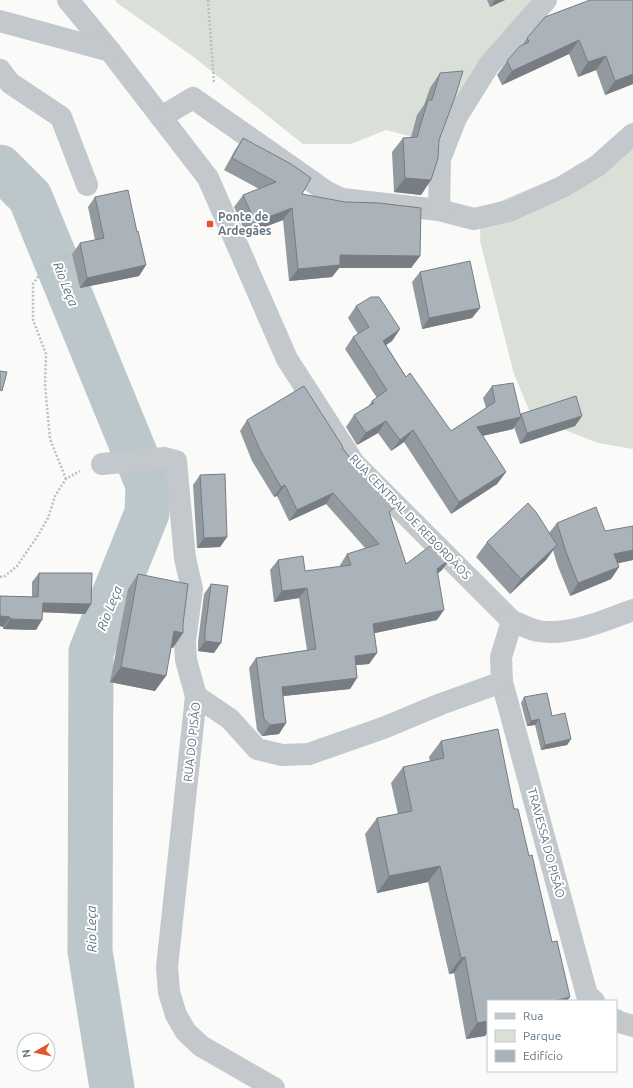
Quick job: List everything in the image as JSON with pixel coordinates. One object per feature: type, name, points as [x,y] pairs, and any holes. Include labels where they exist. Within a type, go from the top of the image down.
[{"type":"street","name":"RUA CENTRAL DE REBORDÃOS","points":[[68,0],[110,51],[208,178],[287,359],[354,463],[512,621],[537,631],[557,632],[580,628],[633,610]]},
{"type":"street","points":[[439,210],[440,159],[456,118],[489,65],[546,0]]},
{"type":"street","points":[[0,20],[110,51]]},
{"type":"street","points":[[0,70],[10,83],[61,117],[88,185]]},
{"type":"street","points":[[161,117],[193,98],[327,192],[342,199],[439,210],[474,219],[509,210],[562,187],[597,166],[633,134]]},
{"type":"street","points":[[102,464],[165,458],[176,461],[185,558],[192,589],[185,641],[186,660],[196,696]]},
{"type":"street","points":[[502,682],[500,657],[512,621]]},
{"type":"street","name":"RUA DO PISÃO","points":[[274,1088],[201,1046],[191,1037],[186,1032],[176,1015],[169,992],[168,967],[196,696],[230,719],[257,748],[282,755],[309,754],[383,728],[441,704],[502,682]]},
{"type":"street","name":"TRAVESSA DO PISÃO","points":[[502,682],[587,994],[593,1000]]},
{"type":"street","points":[[617,1021],[633,1026]]},
{"type":"path","points":[[208,0],[213,64],[214,113]]},
{"type":"path","points":[[66,479],[50,439],[46,385],[46,354],[33,320],[33,284],[42,271],[70,253]]},
{"type":"path","points":[[0,576],[5,576],[17,566],[37,537],[48,518],[55,496],[66,479],[82,470],[102,464]]},
{"type":"green space","points":[[115,0],[538,0],[436,143],[386,130],[351,144],[303,144],[191,55],[117,3]]},
{"type":"green space","points":[[633,143],[633,449],[598,443],[532,417],[514,374],[480,241],[481,209],[621,151]]},
{"type":"building","points":[[590,0],[633,0],[633,74],[615,81],[606,56],[588,62],[579,40],[512,71],[507,61],[520,46],[529,42],[527,38],[545,17]]},
{"type":"building","points":[[463,71],[439,140],[438,158],[431,180],[405,178],[403,138],[417,137],[428,100],[432,100],[440,73]]},
{"type":"building","points":[[243,138],[291,164],[311,178],[302,194],[345,202],[379,203],[421,208],[420,256],[340,255],[340,265],[298,269],[292,208],[255,222],[243,195],[276,182],[232,158]]},
{"type":"building","points":[[128,190],[146,265],[87,278],[80,243],[104,238],[95,197]]},
{"type":"building","points":[[470,261],[480,308],[429,318],[420,272]]},
{"type":"building","points":[[371,297],[379,297],[400,329],[383,341],[406,377],[410,373],[451,431],[495,402],[492,386],[513,383],[521,417],[477,427],[506,472],[459,502],[413,430],[400,440],[386,421],[366,433],[354,415],[374,403],[372,401],[387,390],[353,337],[369,327],[356,306]]},
{"type":"building","points":[[0,371],[7,372],[2,391],[0,390]]},
{"type":"building","points":[[304,386],[343,447],[342,448],[395,507],[389,512],[406,564],[434,543],[450,559],[437,569],[444,610],[373,624],[377,653],[355,656],[357,678],[282,687],[286,723],[270,725],[264,719],[256,658],[316,649],[307,588],[282,591],[278,560],[303,556],[305,571],[351,565],[347,554],[379,544],[333,493],[297,510],[285,485],[281,487],[260,450],[247,420]]},
{"type":"building","points":[[576,396],[582,416],[527,433],[521,414]]},
{"type":"building","points":[[225,474],[227,537],[204,538],[200,475]]},
{"type":"building","points":[[528,503],[536,512],[557,545],[521,579],[487,542]]},
{"type":"building","points":[[596,507],[605,531],[633,526],[633,550],[614,554],[619,567],[578,583],[557,523]]},
{"type":"building","points":[[39,573],[92,573],[91,604],[43,603],[42,620],[10,619],[10,617],[0,616],[0,596],[38,597]]},
{"type":"building","points":[[138,574],[188,584],[183,633],[174,631],[166,676],[121,667]]},
{"type":"building","points":[[211,584],[228,586],[221,643],[205,641]]},
{"type":"building","points":[[547,693],[552,716],[565,713],[571,739],[545,745],[539,719],[531,721],[524,697]]},
{"type":"building","points":[[498,729],[514,809],[518,809],[529,856],[532,855],[552,942],[557,941],[570,997],[558,1000],[487,1000],[487,1021],[477,1023],[465,957],[461,958],[440,866],[389,876],[377,818],[412,811],[403,767],[444,758],[441,741]]},
{"type":"waterway","name":"Rio Leça","points":[[0,167],[30,197],[148,485],[147,513],[91,652],[90,951],[112,1088]]},
{"type":"place","name":"Ponte de Ardegães","points":[[210,224]]}]
